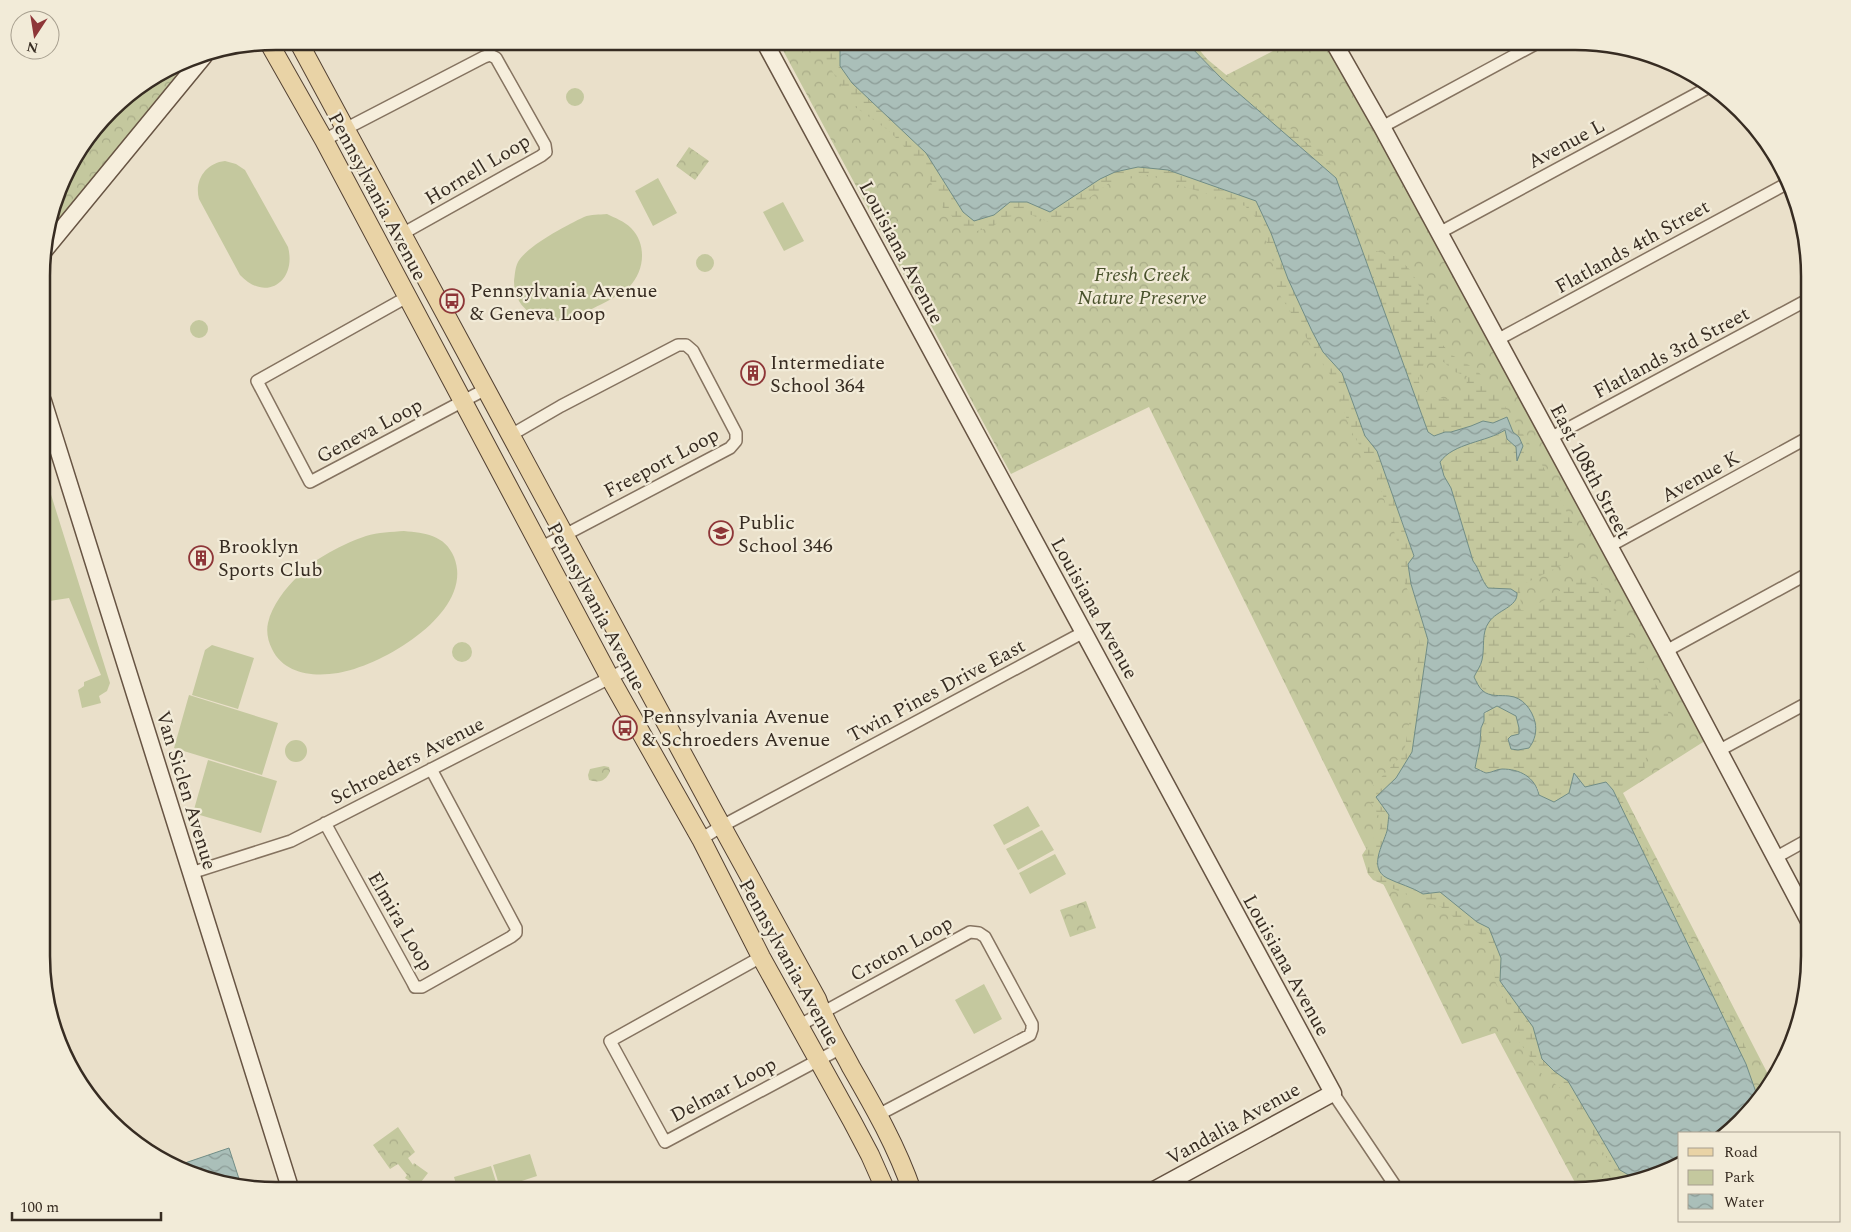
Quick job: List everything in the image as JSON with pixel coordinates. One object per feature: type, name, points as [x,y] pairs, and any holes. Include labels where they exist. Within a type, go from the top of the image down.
[{"type":"main road","name":"Pennsylvania Avenue","points":[[273,50],[324,140],[610,678],[701,840],[761,957],[819,1060],[882,1182]]},
{"type":"main road","name":"Pennsylvania Avenue","points":[[303,50],[564,535],[817,998],[822,1013],[878,1115],[909,1182]]},
{"type":"street","name":"Louisiana Avenue","points":[[769,50],[1333,1093],[1393,1182]]},
{"type":"street","name":"East 108th Street","points":[[1339,50],[1666,651],[1801,906]]},
{"type":"street","points":[[1382,127],[1524,50]]},
{"type":"street","name":"Hornell Loop","points":[[324,140],[490,54],[496,58],[545,145],[546,152],[402,234]]},
{"type":"street","points":[[53,240],[197,64]]},
{"type":"street","name":"Avenue L","points":[[1439,233],[1703,90]]},
{"type":"street","name":"Flatlands 4th Street","points":[[1497,340],[1782,186]]},
{"type":"street","name":"Geneva Loop","points":[[407,297],[257,381],[310,482],[486,389]]},
{"type":"street","name":"Flatlands 3rd Street","points":[[1550,438],[1801,303]]},
{"type":"street","name":"Freeport Loop","points":[[510,435],[678,345],[686,345],[693,351],[736,434],[736,441],[730,448],[542,547]]},
{"type":"street","name":"Van Siclen Avenue","points":[[50,423],[288,1182]]},
{"type":"street","name":"Avenue K","points":[[1608,547],[1801,441]]},
{"type":"street","points":[[1666,651],[1801,577]]},
{"type":"street","name":"Twin Pines Drive East","points":[[701,840],[722,826],[1084,632]]},
{"type":"street","name":"Schroeders Avenue","points":[[191,873],[291,841],[635,665]]},
{"type":"street","points":[[1718,751],[1801,706]]},
{"type":"street","name":"Elmira Loop","points":[[325,823],[413,983],[416,987],[422,987],[516,933],[516,928],[431,769]]},
{"type":"street","points":[[1775,858],[1801,843]]},
{"type":"street","name":"Croton Loop","points":[[800,1026],[970,932],[979,933],[985,937],[1032,1024],[1030,1035],[878,1115]]},
{"type":"street","name":"Delmar Loop","points":[[761,957],[610,1041],[665,1142],[841,1048]]},
{"type":"street","name":"Vandalia Avenue","points":[[1169,1182],[1333,1093]]},
{"type":"green space","name":"Fresh Creek Nature Preserve","points":[[783,50],[874,50],[1258,199],[1373,434],[1493,925],[1639,1172],[1619,1178],[1575,1182],[1495,1033],[1462,1044],[1149,407],[1011,474]]},
{"type":"green space","points":[[827,50],[840,50],[840,66],[852,83],[926,153],[963,212],[994,215],[1010,202],[1027,202],[1050,212],[1100,179],[1115,172],[1138,167],[1168,170],[1256,201],[1271,233],[1288,279],[1323,352],[1342,373],[1365,436],[1377,451],[1414,556],[1411,584],[1428,640],[1412,752],[1396,778],[1376,797],[1382,808],[1389,815],[1387,831],[1378,856],[1385,877],[1413,887],[1423,894],[1440,892],[1477,922],[1489,928],[1501,958],[1500,981],[1533,1027],[1554,1071],[1568,1081],[1620,1170],[1629,1175],[1619,1178],[1568,1094],[1541,1073],[1518,1040],[1516,1018],[1495,981],[1494,960],[1480,934],[1461,923],[1441,907],[1419,900],[1373,880],[1368,874],[1362,855],[1380,829],[1380,818],[1371,803],[1373,786],[1404,753],[1416,683],[1420,630],[1414,606],[1399,569],[1402,557],[1376,473],[1350,429],[1334,380],[1278,292],[1272,259],[1260,222],[1245,206],[1148,175],[1109,183],[1058,221],[1051,223],[1029,214],[1006,217],[992,227],[977,231],[961,225],[943,208],[926,172],[899,141],[888,130],[855,107],[827,63]]},
{"type":"green space","points":[[1194,50],[1200,50],[1207,59],[1326,158],[1337,174],[1364,247],[1391,256],[1397,256],[1411,271],[1428,302],[1440,342],[1452,355],[1477,370],[1505,406],[1538,457],[1574,526],[1575,550],[1562,565],[1526,583],[1520,589],[1521,610],[1526,611],[1586,575],[1602,584],[1668,707],[1668,724],[1648,741],[1644,773],[1623,784],[1619,794],[1749,1054],[1746,1064],[1613,790],[1606,782],[1585,787],[1575,774],[1569,793],[1554,802],[1539,795],[1538,787],[1502,769],[1486,773],[1475,768],[1484,714],[1497,706],[1516,716],[1519,734],[1511,736],[1511,748],[1518,750],[1529,748],[1535,737],[1536,727],[1531,718],[1511,696],[1498,696],[1485,691],[1474,677],[1482,661],[1484,634],[1489,621],[1508,606],[1511,589],[1488,588],[1484,582],[1473,561],[1451,488],[1444,476],[1440,462],[1453,451],[1506,430],[1507,439],[1516,447],[1517,460],[1519,437],[1513,432],[1511,424],[1501,421],[1493,423],[1483,421],[1434,436],[1428,432],[1336,178],[1221,78]],"holes":[[[1439,358],[1455,372],[1467,376],[1464,391],[1456,398],[1450,399],[1429,393],[1418,381],[1424,363]]]},
{"type":"green space","points":[[1275,50],[1338,50],[1711,737],[1623,793],[1768,1074],[1746,1104],[1480,701],[1213,82]]},
{"type":"green space","points":[[179,72],[57,223],[73,176],[88,151],[106,127],[127,106],[163,80]]},
{"type":"green space","points":[[575,88],[581,91],[584,97],[581,103],[575,106],[569,103],[566,97],[569,91]]},
{"type":"green space","points":[[689,147],[709,161],[695,180],[676,166]]},
{"type":"green space","points":[[225,161],[236,164],[245,170],[288,247],[290,259],[288,270],[284,278],[277,284],[269,287],[260,287],[250,283],[240,275],[199,199],[198,185],[203,174],[212,165]]},
{"type":"green space","points":[[658,178],[677,213],[653,226],[635,191]]},
{"type":"green space","points":[[783,202],[804,241],[784,251],[763,212]]},
{"type":"green space","points":[[607,214],[631,228],[640,242],[642,249],[641,266],[634,281],[624,291],[610,300],[571,319],[551,320],[532,314],[519,301],[515,292],[515,271],[518,262],[530,249],[548,236],[589,215]]},
{"type":"green space","points":[[701,254],[709,254],[714,259],[712,270],[701,272],[696,267],[696,259]]},
{"type":"green space","points":[[195,320],[203,320],[208,325],[206,336],[195,338],[190,333],[190,325]]},
{"type":"green space","points":[[50,491],[110,683],[107,691],[99,696],[101,703],[82,708],[78,690],[84,686],[84,682],[101,675],[69,598],[50,601]]},
{"type":"green space","points":[[404,531],[433,536],[445,544],[454,557],[457,577],[451,597],[439,616],[421,633],[400,648],[378,660],[357,668],[338,673],[309,674],[292,669],[284,664],[277,657],[271,646],[267,626],[276,604],[293,581],[312,564],[330,552],[349,543],[371,535]]},
{"type":"green space","points":[[462,642],[469,645],[472,652],[469,659],[462,662],[455,659],[452,652],[455,645]]},
{"type":"green space","points":[[212,645],[254,658],[238,709],[192,695],[205,650]]},
{"type":"green space","points":[[189,695],[278,723],[262,775],[174,748]]},
{"type":"green space","points":[[296,740],[306,747],[307,751],[300,761],[296,762],[286,755],[285,751],[292,741]]},
{"type":"green space","points":[[208,760],[277,781],[261,833],[193,813]]},
{"type":"green space","points":[[604,766],[609,767],[610,771],[604,779],[599,781],[589,780],[590,769]]},
{"type":"green space","points":[[1028,806],[1040,826],[1004,845],[993,825]]},
{"type":"green space","points":[[1042,830],[1054,850],[1018,870],[1006,849]]},
{"type":"green space","points":[[1055,854],[1066,874],[1030,894],[1019,873]]},
{"type":"green space","points":[[1086,901],[1096,928],[1070,937],[1060,910]]},
{"type":"green space","points":[[984,984],[1002,1019],[974,1034],[955,1000]]},
{"type":"green space","points":[[398,1127],[415,1152],[408,1158],[413,1165],[414,1163],[428,1173],[421,1182],[412,1182],[405,1178],[407,1175],[398,1164],[390,1169],[373,1145]]},
{"type":"green space","points":[[530,1154],[537,1176],[518,1182],[498,1182],[493,1165]]},
{"type":"green space","points":[[491,1166],[496,1182],[455,1182],[454,1177]]},
{"type":"water","points":[[840,50],[1194,50],[1221,78],[1336,178],[1428,432],[1434,436],[1483,421],[1493,423],[1507,417],[1513,432],[1519,437],[1523,446],[1517,461],[1516,447],[1507,439],[1505,430],[1453,451],[1440,462],[1444,476],[1451,488],[1473,561],[1484,582],[1488,588],[1511,589],[1517,593],[1514,602],[1489,622],[1484,635],[1483,655],[1474,677],[1480,688],[1486,693],[1514,697],[1523,702],[1532,713],[1536,725],[1534,739],[1529,748],[1511,749],[1508,739],[1519,734],[1516,716],[1497,706],[1484,713],[1475,768],[1486,773],[1502,769],[1521,772],[1534,783],[1539,795],[1554,802],[1569,793],[1574,773],[1585,787],[1606,782],[1613,790],[1746,1064],[1756,1091],[1745,1105],[1724,1126],[1716,1132],[1678,1132],[1678,1157],[1629,1175],[1620,1170],[1568,1081],[1542,1059],[1533,1027],[1500,981],[1501,958],[1489,928],[1477,922],[1440,892],[1423,894],[1381,874],[1378,868],[1378,856],[1387,831],[1389,815],[1376,797],[1396,778],[1412,752],[1428,640],[1411,584],[1408,564],[1414,556],[1377,451],[1365,436],[1342,373],[1323,352],[1312,331],[1256,201],[1168,170],[1138,167],[1115,172],[1100,179],[1050,212],[1027,202],[1010,202],[994,215],[974,221],[963,212],[926,153],[852,83],[840,66]]},
{"type":"water","points":[[229,1148],[239,1179],[204,1170],[185,1163]]},
{"type":"place","name":"Pennsylvania Avenue & Geneva Loop","points":[[452,301]]},
{"type":"place","name":"Intermediate School 364","points":[[753,373]]},
{"type":"place","name":"Public School 346","points":[[721,533]]},
{"type":"place","name":"Brooklyn Sports Club","points":[[201,558]]},
{"type":"place","name":"Pennsylvania Avenue & Schroeders Avenue","points":[[625,728]]}]
